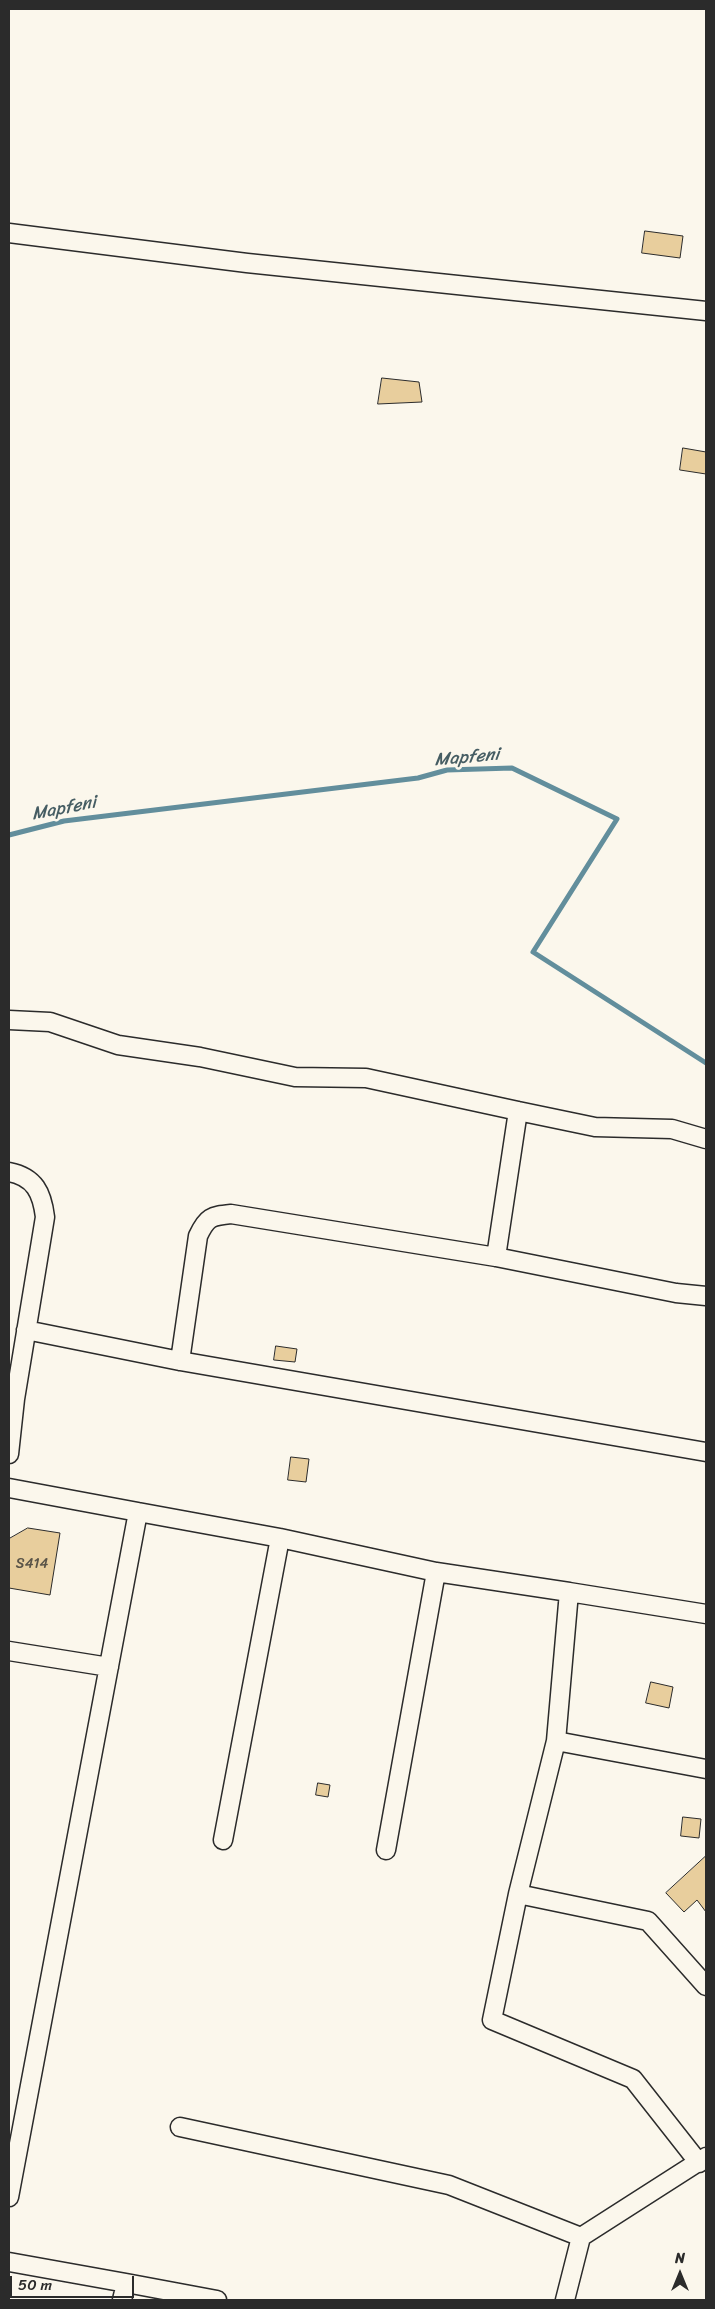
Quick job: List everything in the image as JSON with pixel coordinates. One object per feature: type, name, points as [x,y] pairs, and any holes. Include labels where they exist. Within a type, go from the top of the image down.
[{"type":"street","points":[[9,233],[247,263],[706,311]]},
{"type":"street","points":[[9,1020],[50,1022],[118,1045],[200,1057],[295,1077],[366,1078],[594,1127],[672,1129],[706,1138]]},
{"type":"street","points":[[496,1257],[518,1111]]},
{"type":"street","points":[[9,1172],[28,1178],[39,1193],[43,1203],[45,1218],[26,1330],[9,1454]]},
{"type":"street","points":[[180,1361],[198,1236],[205,1221],[216,1216],[231,1214],[496,1257],[666,1291],[706,1296]]},
{"type":"street","points":[[26,1330],[180,1361],[706,1452]]},
{"type":"street","points":[[9,1488],[280,1538],[436,1572],[706,1614]]},
{"type":"street","points":[[9,2197],[17,2112],[109,1666],[138,1512]]},
{"type":"street","points":[[223,1840],[280,1538]]},
{"type":"street","points":[[386,1850],[436,1572]]},
{"type":"street","points":[[565,2300],[581,2237],[702,2160],[633,2079],[492,2020],[518,1894],[556,1741],[569,1592]]},
{"type":"street","points":[[9,1651],[109,1666]]},
{"type":"street","points":[[556,1741],[706,1769]]},
{"type":"street","points":[[518,1894],[648,1921],[706,1986]]},
{"type":"street","points":[[180,2126],[449,2185],[581,2237]]},
{"type":"street","points":[[9,2262],[217,2300]]},
{"type":"street","points":[[122,2300],[126,2283]]},
{"type":"building","points":[[645,231],[683,236],[680,258],[642,253]]},
{"type":"building","points":[[382,378],[419,382],[422,402],[378,404]]},
{"type":"building","points":[[683,448],[706,452],[706,474],[680,470]]},
{"type":"building","points":[[276,1346],[297,1349],[295,1362],[274,1360]]},
{"type":"building","points":[[291,1457],[309,1459],[306,1482],[288,1480]]},
{"type":"building","points":[[28,1528],[60,1533],[50,1595],[9,1588],[9,1539]]},
{"type":"building","points":[[651,1682],[673,1687],[669,1708],[646,1703]]},
{"type":"building","points":[[318,1783],[330,1785],[328,1797],[316,1795]]},
{"type":"building","points":[[683,1817],[701,1819],[699,1838],[681,1836]]},
{"type":"building","points":[[706,1856],[706,1912],[697,1900],[684,1912],[666,1893]]},
{"type":"waterway","name":"Mapfeni","points":[[9,835],[64,821],[418,778],[447,770],[512,768],[617,819],[533,952],[706,1063]]}]
